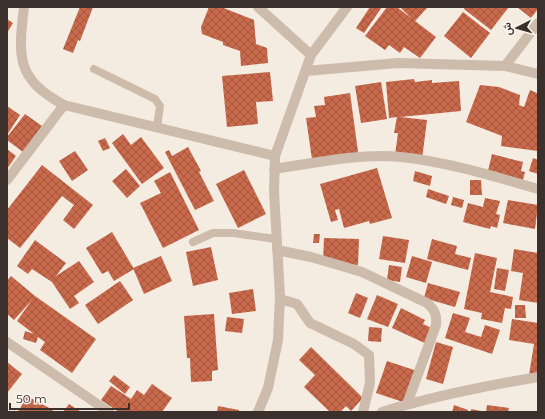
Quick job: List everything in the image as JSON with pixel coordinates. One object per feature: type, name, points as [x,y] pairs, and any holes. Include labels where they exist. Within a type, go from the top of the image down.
[{"type":"street","points":[[24,7],[21,31],[21,58],[28,77],[47,96],[64,105],[275,156]]},
{"type":"street","points":[[258,7],[311,55]]},
{"type":"street","points":[[258,412],[268,388],[278,340],[280,300],[276,239],[275,156],[311,55],[347,7]]},
{"type":"street","points":[[505,66],[538,23]]},
{"type":"street","points":[[306,71],[398,64],[505,66],[538,74]]},
{"type":"street","points":[[7,180],[64,105]]},
{"type":"street","points":[[274,169],[360,158],[400,157],[448,164],[538,189]]},
{"type":"street","points":[[277,250],[311,257],[362,272],[427,303],[434,309],[437,317],[436,325],[408,404]]},
{"type":"street","points":[[280,300],[297,304],[310,323],[354,344],[370,355],[370,383],[363,412]]},
{"type":"street","points":[[7,342],[109,412]]},
{"type":"street","points":[[382,412],[408,404],[486,386],[538,377]]},
{"type":"lane","points":[[94,70],[155,99],[160,106],[157,127]]},
{"type":"lane","points":[[193,242],[213,233],[233,233],[276,239]]},
{"type":"building","points":[[80,7],[93,7],[80,41],[78,40],[73,53],[63,49]]},
{"type":"building","points":[[209,7],[221,7],[254,20],[256,44],[267,48],[268,63],[241,66],[240,51],[223,45],[223,42],[202,34],[201,27]]},
{"type":"building","points":[[370,7],[382,7],[364,33],[356,28]]},
{"type":"building","points":[[387,7],[397,7],[412,19],[400,7],[428,7],[415,21],[436,37],[420,58],[404,47],[400,53],[389,45],[385,50],[365,36]]},
{"type":"building","points":[[465,7],[509,7],[491,30],[464,9]]},
{"type":"building","points":[[517,7],[538,7],[538,9],[531,18]]},
{"type":"building","points":[[463,12],[490,33],[471,58],[444,36]]},
{"type":"building","points":[[7,19],[13,23],[7,33]]},
{"type":"building","points":[[270,72],[273,101],[256,102],[258,124],[227,127],[222,76]]},
{"type":"building","points":[[414,79],[415,82],[432,80],[432,83],[459,81],[461,111],[400,117],[427,120],[422,159],[395,155],[398,133],[394,133],[397,117],[389,118],[386,82]]},
{"type":"building","points":[[381,82],[387,119],[361,123],[355,86]]},
{"type":"building","points":[[480,85],[499,87],[520,95],[519,105],[524,107],[530,90],[537,93],[538,151],[501,146],[502,136],[466,122]]},
{"type":"building","points":[[350,93],[359,159],[313,166],[306,118],[316,117],[314,106],[325,105],[324,97]]},
{"type":"building","points":[[7,106],[20,115],[7,135]]},
{"type":"building","points":[[25,114],[42,126],[23,152],[7,140],[7,137]]},
{"type":"building","points":[[123,134],[131,145],[141,137],[164,168],[142,184],[112,143]]},
{"type":"building","points":[[105,138],[110,148],[103,151],[98,141]]},
{"type":"building","points":[[188,147],[201,171],[199,172],[214,201],[195,210],[165,152],[169,150],[172,156]]},
{"type":"building","points":[[7,149],[16,156],[7,169]]},
{"type":"building","points":[[75,151],[88,170],[72,181],[59,161]]},
{"type":"building","points":[[492,154],[523,162],[521,171],[525,172],[522,184],[487,175]]},
{"type":"building","points":[[533,158],[538,160],[538,174],[529,171]]},
{"type":"building","points":[[42,165],[93,205],[74,229],[63,220],[74,205],[62,196],[20,248],[7,238],[7,210]]},
{"type":"building","points":[[377,168],[392,218],[370,224],[369,221],[344,228],[339,209],[335,210],[338,220],[331,222],[320,184]]},
{"type":"building","points":[[126,169],[140,186],[127,198],[112,181]]},
{"type":"building","points":[[244,170],[266,214],[238,228],[216,184]]},
{"type":"building","points":[[415,171],[432,176],[430,186],[413,181]]},
{"type":"building","points":[[170,172],[199,230],[163,248],[140,203],[161,193],[154,181]]},
{"type":"building","points":[[470,180],[481,180],[482,195],[470,195]]},
{"type":"building","points":[[428,189],[449,196],[446,204],[426,197]]},
{"type":"building","points":[[453,197],[464,200],[462,208],[451,205]]},
{"type":"building","points":[[485,198],[500,201],[496,214],[500,215],[497,228],[491,226],[490,229],[463,222],[468,203],[483,207]]},
{"type":"building","points":[[508,200],[538,205],[535,229],[503,223]]},
{"type":"building","points":[[112,232],[134,269],[114,281],[108,271],[102,274],[86,248]]},
{"type":"building","points":[[314,234],[320,234],[319,243],[313,243]]},
{"type":"building","points":[[383,236],[409,240],[405,263],[379,259]]},
{"type":"building","points":[[324,238],[359,239],[358,265],[323,263]]},
{"type":"building","points":[[432,239],[457,246],[455,254],[471,258],[468,270],[427,259]]},
{"type":"building","points":[[35,240],[66,263],[56,276],[79,261],[94,282],[74,296],[79,303],[70,309],[52,282],[32,269],[28,274],[17,266]]},
{"type":"building","points":[[211,247],[218,280],[193,286],[186,252]]},
{"type":"building","points":[[514,249],[538,253],[538,303],[519,300],[523,273],[511,271]]},
{"type":"building","points":[[475,253],[497,258],[490,292],[513,297],[511,309],[505,308],[502,323],[481,319],[482,313],[464,309]]},
{"type":"building","points":[[161,256],[172,281],[144,294],[133,268]]},
{"type":"building","points":[[412,256],[432,262],[426,283],[406,277]]},
{"type":"building","points":[[389,265],[402,267],[400,282],[387,280]]},
{"type":"building","points":[[497,268],[509,270],[505,291],[494,289]]},
{"type":"building","points":[[11,276],[35,296],[96,339],[72,373],[40,350],[45,342],[38,337],[36,343],[23,339],[25,331],[34,334],[17,321],[32,300],[14,320],[7,314],[7,281]]},
{"type":"building","points":[[120,281],[133,300],[98,324],[85,305]]},
{"type":"building","points":[[428,283],[460,292],[455,307],[424,298]]},
{"type":"building","points":[[253,289],[256,311],[232,314],[229,293]]},
{"type":"building","points":[[356,293],[368,298],[360,318],[348,313]]},
{"type":"building","points":[[377,295],[398,304],[388,327],[367,319]]},
{"type":"building","points":[[515,305],[525,305],[526,318],[515,318]]},
{"type":"building","points":[[401,308],[425,320],[423,324],[436,330],[429,345],[392,328]]},
{"type":"building","points":[[453,313],[470,318],[465,332],[481,337],[485,325],[500,330],[492,354],[445,338]]},
{"type":"building","points":[[214,314],[218,370],[212,371],[212,381],[191,382],[190,358],[187,358],[184,316]]},
{"type":"building","points":[[227,317],[244,319],[242,333],[225,331]]},
{"type":"building","points":[[512,319],[538,323],[538,376],[529,375],[534,344],[509,340]]},
{"type":"building","points":[[369,327],[382,328],[381,342],[368,341]]},
{"type":"building","points":[[436,342],[453,347],[443,384],[426,379]]},
{"type":"building","points":[[311,347],[363,398],[351,411],[346,406],[340,412],[330,412],[304,387],[315,375],[299,360]]},
{"type":"building","points":[[387,361],[417,371],[406,403],[376,393]]},
{"type":"building","points":[[7,362],[22,374],[7,393]]},
{"type":"building","points":[[114,375],[130,387],[125,394],[109,381]]},
{"type":"building","points":[[152,384],[172,398],[162,412],[119,412],[101,400],[111,386],[131,399],[137,390],[144,395]]},
{"type":"building","points":[[27,396],[53,410],[52,412],[18,412]]},
{"type":"building","points":[[69,404],[81,412],[63,412]]},
{"type":"building","points":[[454,405],[468,410],[468,412],[452,412]]},
{"type":"building","points":[[487,405],[509,408],[508,412],[486,412]]},
{"type":"building","points":[[218,406],[239,410],[239,412],[217,412]]},
{"type":"building","points":[[471,409],[486,412],[471,412]]}]
